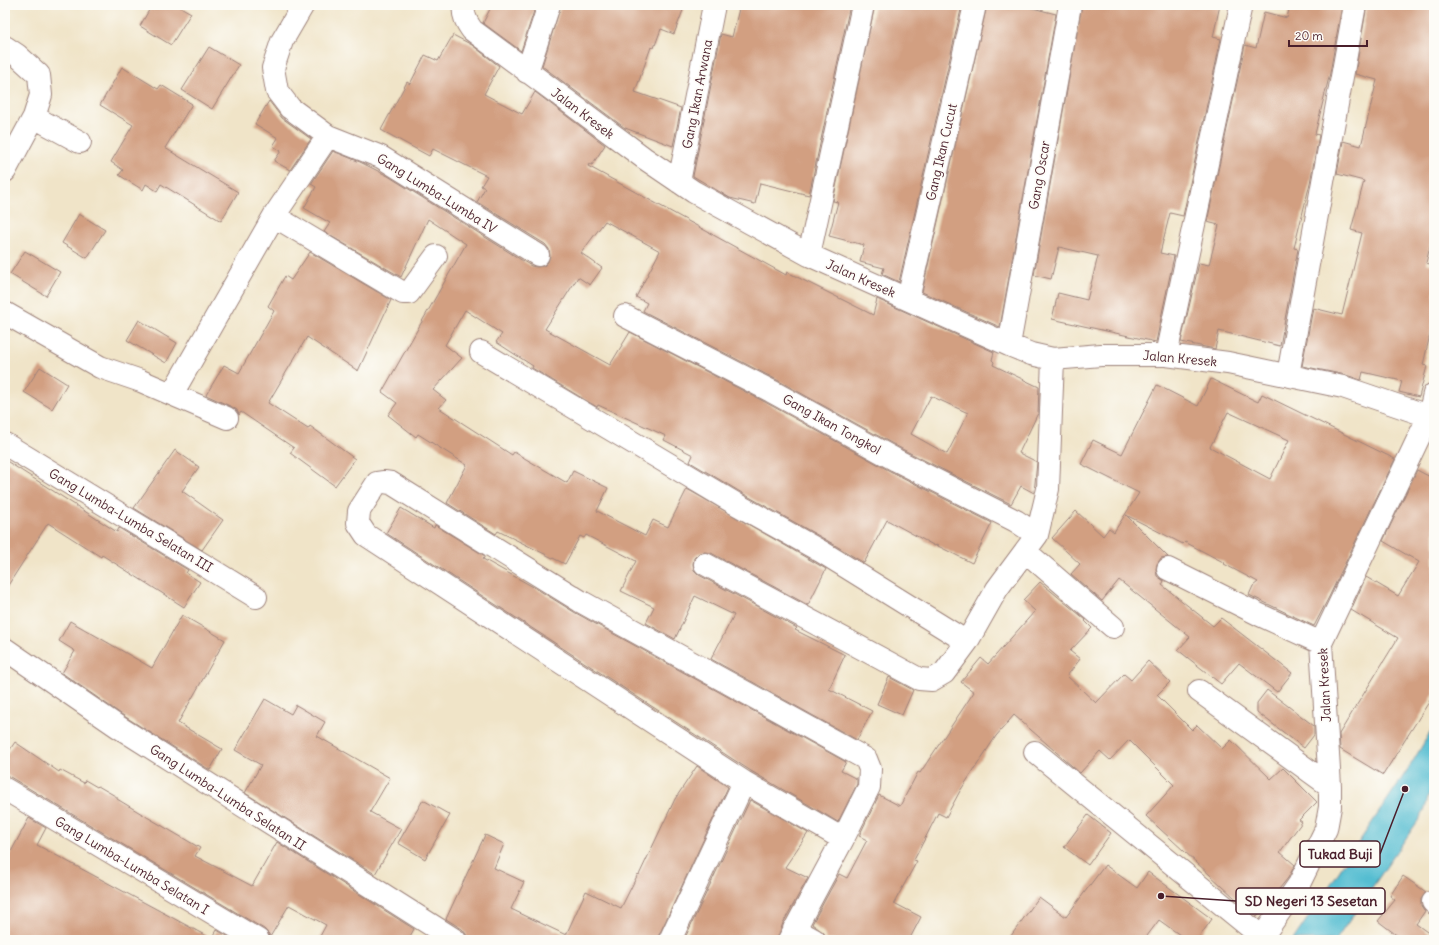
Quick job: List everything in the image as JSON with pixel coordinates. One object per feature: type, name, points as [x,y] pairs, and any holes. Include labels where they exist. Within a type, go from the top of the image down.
[{"type":"street","name":"Gang Lumba-Lumba IV","points":[[303,5],[282,41],[273,68],[277,91],[290,108],[328,136],[381,157],[538,255]]},
{"type":"street","name":"Jalan Kresek","points":[[464,5],[465,20],[472,30],[644,158],[694,192],[809,255],[1009,345],[1031,354],[1053,359],[1101,355],[1166,355],[1228,362],[1343,387],[1432,417],[1321,643],[1330,786],[1330,806],[1326,829],[1299,884],[1261,939]]},
{"type":"street","points":[[527,72],[549,5]]},
{"type":"street","name":"Gang Ikan Arwana","points":[[679,182],[714,5]]},
{"type":"street","points":[[809,255],[863,5]]},
{"type":"street","name":"Gang Ikan Cucut","points":[[908,299],[975,5]]},
{"type":"street","name":"Gang Oscar","points":[[1009,345],[1070,5]]},
{"type":"street","points":[[1166,355],[1241,5]]},
{"type":"street","points":[[1288,375],[1355,5]]},
{"type":"street","points":[[5,47],[17,55],[38,75],[41,95],[34,117],[5,171]]},
{"type":"street","points":[[34,117],[80,142]]},
{"type":"street","points":[[172,394],[274,216],[328,136]]},
{"type":"street","points":[[274,216],[403,293],[409,292],[436,256]]},
{"type":"street","points":[[5,313],[100,367],[141,381],[227,418]]},
{"type":"street","name":"Gang Ikan Tongkol","points":[[625,316],[771,391],[896,460],[1016,521],[1031,543],[1113,627]]},
{"type":"street","points":[[481,352],[736,504],[822,552],[968,642]]},
{"type":"street","points":[[705,564],[919,679],[932,680],[944,673],[968,642],[997,589],[1031,543],[1048,489],[1053,359]]},
{"type":"street","points":[[1432,417],[1434,394]]},
{"type":"street","name":"Gang Lumba-Lumba Selatan III","points":[[5,444],[208,567],[256,598]]},
{"type":"street","points":[[814,940],[792,934],[843,840],[869,787],[870,769],[866,759],[580,601],[391,483],[377,483],[359,511],[358,523],[366,535],[744,782],[843,840]]},
{"type":"street","points":[[1168,569],[1260,615],[1321,643]]},
{"type":"street","name":"Gang Lumba-Lumba Selatan II","points":[[5,649],[117,726],[455,940]]},
{"type":"street","points":[[1199,691],[1330,786]]},
{"type":"street","points":[[1035,752],[1261,939]]},
{"type":"street","points":[[670,940],[744,782]]},
{"type":"street","name":"Gang Lumba-Lumba Selatan I","points":[[5,789],[258,940]]},
{"type":"water","points":[[1434,726],[1434,785],[1429,794],[1424,812],[1336,940],[1293,940],[1410,766]]},
{"type":"building","points":[[152,5],[177,5],[191,13],[171,45],[140,26]]},
{"type":"building","points":[[492,5],[536,5],[521,51],[483,23]]},
{"type":"building","points":[[561,5],[685,5],[674,34],[661,29],[654,48],[651,47],[635,92],[681,108],[673,146],[625,128],[542,66]]},
{"type":"building","points":[[740,5],[850,5],[809,195],[760,183],[755,204],[730,198],[693,176],[721,34],[732,37]]},
{"type":"building","points":[[875,5],[962,5],[899,282],[882,274],[884,268],[860,262],[864,245],[829,236],[838,202],[833,201]]},
{"type":"building","points":[[987,5],[1020,5],[1056,14],[1000,327],[922,292]]},
{"type":"building","points":[[1082,5],[1220,5],[1213,37],[1221,39],[1183,216],[1170,213],[1160,253],[1174,256],[1156,342],[1052,319],[1058,293],[1087,300],[1098,256],[1059,247],[1051,279],[1034,275]]},
{"type":"building","points":[[1290,5],[1342,5],[1330,73],[1315,134],[1319,135],[1310,183],[1294,248],[1298,249],[1280,346],[1219,331],[1215,349],[1181,342],[1199,263],[1209,265],[1219,225],[1207,222],[1245,45],[1256,48],[1264,12],[1287,18]]},
{"type":"building","points":[[1367,5],[1434,5],[1434,230],[1426,263],[1434,265],[1434,317],[1423,365],[1427,366],[1419,397],[1399,392],[1402,381],[1363,372],[1361,380],[1346,375],[1302,366],[1313,308],[1342,315],[1362,233],[1351,230],[1364,181],[1337,174],[1343,141],[1361,146],[1377,80],[1355,74]]},
{"type":"building","points":[[453,35],[472,45],[499,66],[484,94],[522,114],[535,92],[605,145],[592,165],[589,164],[588,166],[786,275],[787,272],[873,315],[877,299],[994,352],[992,360],[994,362],[993,365],[1039,387],[1038,413],[1019,453],[1037,462],[1034,493],[1021,486],[1011,504],[902,449],[777,380],[643,311],[647,303],[636,297],[660,251],[605,221],[581,253],[602,268],[590,285],[578,277],[545,329],[610,365],[630,332],[765,402],[890,471],[992,523],[972,563],[936,545],[935,546],[887,520],[864,563],[690,462],[693,455],[664,440],[666,436],[598,405],[597,407],[532,368],[533,366],[496,342],[502,334],[465,310],[445,345],[462,358],[433,390],[446,400],[439,408],[512,455],[514,452],[567,483],[573,471],[608,488],[597,511],[645,536],[653,520],[668,527],[687,489],[826,569],[808,605],[711,553],[699,553],[694,558],[693,564],[694,570],[699,575],[797,628],[795,630],[845,655],[829,689],[872,711],[857,740],[711,659],[734,615],[695,596],[675,639],[646,623],[654,607],[621,591],[636,561],[586,535],[584,538],[580,536],[565,564],[498,531],[496,534],[447,503],[467,465],[418,434],[416,437],[388,415],[397,403],[382,392],[466,244],[428,219],[401,277],[324,232],[330,223],[304,208],[316,187],[311,184],[333,151],[388,176],[531,266],[544,266],[548,262],[550,256],[549,249],[545,244],[477,202],[485,188],[481,186],[487,176],[433,149],[429,156],[381,130],[407,82],[410,84],[425,55],[438,61]],"holes":[[[931,396],[968,413],[947,454],[911,434]]]},
{"type":"building","points":[[209,47],[239,65],[212,109],[182,90]]},
{"type":"building","points":[[122,67],[158,89],[161,85],[192,104],[165,148],[238,192],[221,221],[161,184],[157,191],[146,184],[143,190],[119,175],[123,170],[111,162],[133,125],[100,105]]},
{"type":"building","points":[[269,101],[282,118],[311,139],[290,170],[274,161],[281,151],[273,146],[278,138],[255,124]]},
{"type":"building","points":[[79,214],[105,230],[87,258],[62,243]]},
{"type":"building","points":[[25,251],[60,272],[46,296],[10,274]]},
{"type":"building","points":[[310,252],[391,300],[358,371],[307,337],[268,403],[308,429],[310,426],[355,459],[335,486],[290,453],[294,448],[241,412],[239,415],[237,410],[206,395],[224,365],[239,373],[274,311],[268,306],[285,276],[291,280]]},
{"type":"building","points":[[139,320],[177,343],[166,363],[127,340]]},
{"type":"building","points":[[40,367],[67,384],[52,409],[24,392]]},
{"type":"building","points":[[1211,379],[1258,402],[1262,394],[1395,459],[1314,626],[1249,595],[1253,586],[1258,582],[1185,542],[1183,544],[1126,515],[1168,557],[1161,558],[1157,564],[1157,576],[1164,581],[1162,585],[1213,626],[1221,618],[1292,673],[1277,692],[1239,663],[1221,684],[1178,650],[1190,637],[1119,580],[1102,601],[1071,574],[1080,564],[1052,538],[1076,511],[1103,536],[1109,528],[1114,532],[1139,493],[1081,464],[1093,440],[1122,454],[1157,385],[1198,406]],"holes":[[[1228,412],[1289,440],[1270,479],[1210,447]]]},
{"type":"building","points":[[175,450],[199,467],[182,491],[223,520],[202,550],[134,508]]},
{"type":"building","points":[[5,460],[117,532],[119,528],[188,570],[186,573],[200,582],[184,607],[48,523],[5,590]]},
{"type":"building","points":[[1417,470],[1434,479],[1434,694],[1383,775],[1340,749],[1339,734],[1398,638],[1351,610],[1366,577],[1398,596],[1419,562],[1383,541]]},
{"type":"building","points":[[401,508],[434,528],[435,525],[485,556],[483,559],[537,589],[574,612],[846,762],[841,771],[857,779],[857,784],[838,822],[751,771],[386,533]]},
{"type":"building","points":[[1040,582],[1086,620],[1085,621],[1092,628],[1070,651],[1080,659],[1067,676],[1096,703],[1124,674],[1131,680],[1148,661],[1170,682],[1157,695],[1192,730],[1197,725],[1222,749],[1231,740],[1271,779],[1283,768],[1317,802],[1299,820],[1302,822],[1280,852],[1295,865],[1288,878],[1257,916],[1235,898],[1146,816],[1174,785],[1129,740],[1110,760],[1100,751],[1080,773],[1014,715],[996,736],[960,791],[946,817],[938,813],[914,860],[917,861],[894,903],[921,917],[909,940],[826,940],[824,933],[812,924],[839,874],[847,878],[867,840],[859,836],[879,795],[900,806],[918,772],[920,773],[974,692],[961,682],[981,658],[988,664],[1035,611],[1023,600]]},
{"type":"building","points":[[182,615],[225,640],[178,723],[222,749],[210,770],[124,716],[62,673],[75,651],[59,641],[70,621],[152,668]]},
{"type":"building","points":[[889,677],[913,690],[902,715],[877,704]]},
{"type":"building","points":[[1267,690],[1314,726],[1314,735],[1304,748],[1257,712],[1257,703]]},
{"type":"building","points":[[265,699],[291,714],[296,705],[325,722],[317,736],[390,778],[370,812],[401,829],[375,874],[245,793],[261,765],[235,750]]},
{"type":"building","points":[[15,742],[59,772],[60,770],[84,783],[85,780],[117,797],[117,799],[200,848],[195,856],[252,886],[277,842],[414,929],[408,940],[318,940],[326,925],[289,905],[270,937],[264,929],[5,774],[5,757]]},
{"type":"building","points":[[697,766],[728,787],[658,940],[472,940],[467,938],[462,929],[446,919],[485,835],[504,844],[494,868],[524,882],[511,909],[566,935],[586,891],[621,908],[638,874],[639,875],[675,799]]},
{"type":"building","points":[[423,800],[450,815],[425,859],[398,843]]},
{"type":"building","points":[[750,800],[808,833],[785,867],[808,878],[783,923],[777,940],[684,940]]},
{"type":"building","points":[[1088,815],[1111,833],[1088,865],[1064,847]]},
{"type":"building","points":[[29,818],[46,828],[37,845],[212,939],[217,930],[234,940],[5,940],[5,863]]},
{"type":"building","points":[[1105,865],[1137,888],[1148,872],[1212,919],[1197,940],[1187,940],[1159,920],[1144,940],[1008,940],[1039,897],[1066,917]]},
{"type":"building","points":[[1403,876],[1426,892],[1421,899],[1421,906],[1425,911],[1416,924],[1434,937],[1434,940],[1403,940],[1378,921],[1395,900],[1390,896]]},
{"type":"place","name":"Tukad Buji","points":[[1405,789]]},
{"type":"place","name":"SD Negeri 13 Sesetan","points":[[1161,896]]}]
